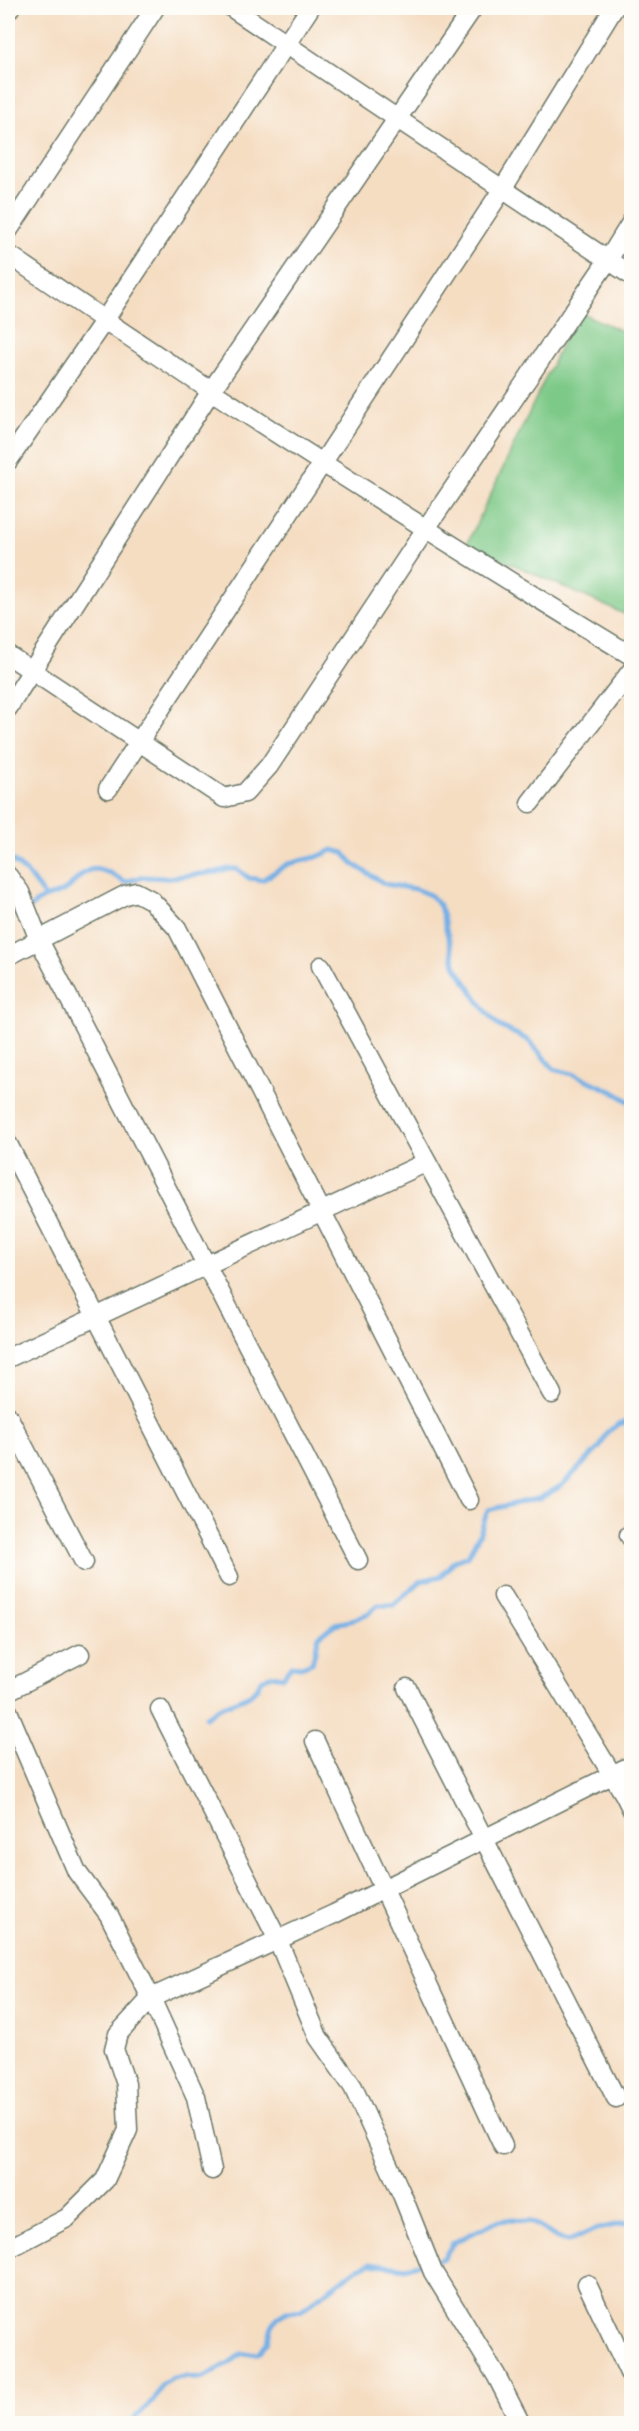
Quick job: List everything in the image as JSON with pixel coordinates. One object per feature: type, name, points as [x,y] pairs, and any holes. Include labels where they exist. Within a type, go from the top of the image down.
[{"type":"street","points":[[8,12],[10,8]]},
{"type":"street","points":[[8,231],[155,8]]},
{"type":"street","points":[[232,8],[632,276]]},
{"type":"street","points":[[8,461],[104,321],[310,8]]},
{"type":"street","points":[[8,708],[210,391],[473,8]]},
{"type":"street","points":[[108,789],[502,190],[614,8]]},
{"type":"street","points":[[8,655],[224,798],[245,793],[269,766],[632,221]]},
{"type":"street","points":[[8,254],[104,321],[323,464],[632,656]]},
{"type":"street","points":[[530,803],[632,670]]},
{"type":"street","points":[[8,876],[20,892],[39,940],[358,1560]]},
{"type":"street","points":[[8,956],[125,895],[136,892],[151,900],[177,928],[469,1500]]},
{"type":"street","points":[[321,966],[552,1394]]},
{"type":"street","points":[[8,1144],[94,1317],[229,1577]]},
{"type":"street","points":[[8,1358],[427,1162]]},
{"type":"street","points":[[8,1416],[84,1562]]},
{"type":"street","points":[[503,1596],[632,1810]]},
{"type":"street","points":[[8,1691],[80,1654]]},
{"type":"street","points":[[407,1688],[616,2098]]},
{"type":"street","points":[[160,1709],[277,1938],[318,2037],[353,2087],[403,2197],[433,2272],[496,2375],[521,2424]]},
{"type":"street","points":[[8,1711],[76,1872],[110,1915],[196,2097],[212,2170]]},
{"type":"street","points":[[315,1741],[503,2146]]},
{"type":"street","points":[[8,2249],[67,2218],[105,2180],[128,2130],[126,2084],[114,2049],[118,2034],[151,1998],[384,1888],[632,1765]]},
{"type":"street","points":[[587,2284],[632,2379]]},
{"type":"green space","points":[[577,311],[631,335],[631,617],[467,544]]},
{"type":"waterway","points":[[32,907],[40,900],[64,891],[83,874],[95,869],[107,872],[125,882],[143,877],[167,878],[228,869],[237,869],[249,878],[262,880],[288,864],[317,857],[333,850],[344,853],[353,864],[385,884],[415,889],[430,895],[440,906],[456,967],[482,1006],[499,1026],[528,1040],[554,1069],[576,1075],[632,1103]]},
{"type":"waterway","points":[[8,857],[26,872],[45,897]]},
{"type":"waterway","points":[[8,913],[24,912]]},
{"type":"waterway","points":[[206,1717],[221,1707],[255,1691],[261,1680],[272,1675],[283,1677],[291,1666],[301,1667],[312,1663],[319,1636],[335,1624],[369,1613],[378,1605],[393,1605],[421,1581],[441,1576],[454,1561],[468,1556],[488,1510],[542,1497],[561,1486],[600,1447],[607,1432],[619,1424],[632,1420]]},
{"type":"waterway","points":[[438,2260],[444,2258],[453,2243],[495,2222],[513,2219],[530,2221],[557,2238],[569,2241],[596,2229],[632,2222]]},
{"type":"waterway","points":[[128,2424],[154,2400],[162,2385],[173,2378],[201,2379],[241,2354],[258,2353],[268,2341],[277,2318],[286,2312],[300,2311],[355,2270],[370,2263],[406,2268],[421,2263]]}]
